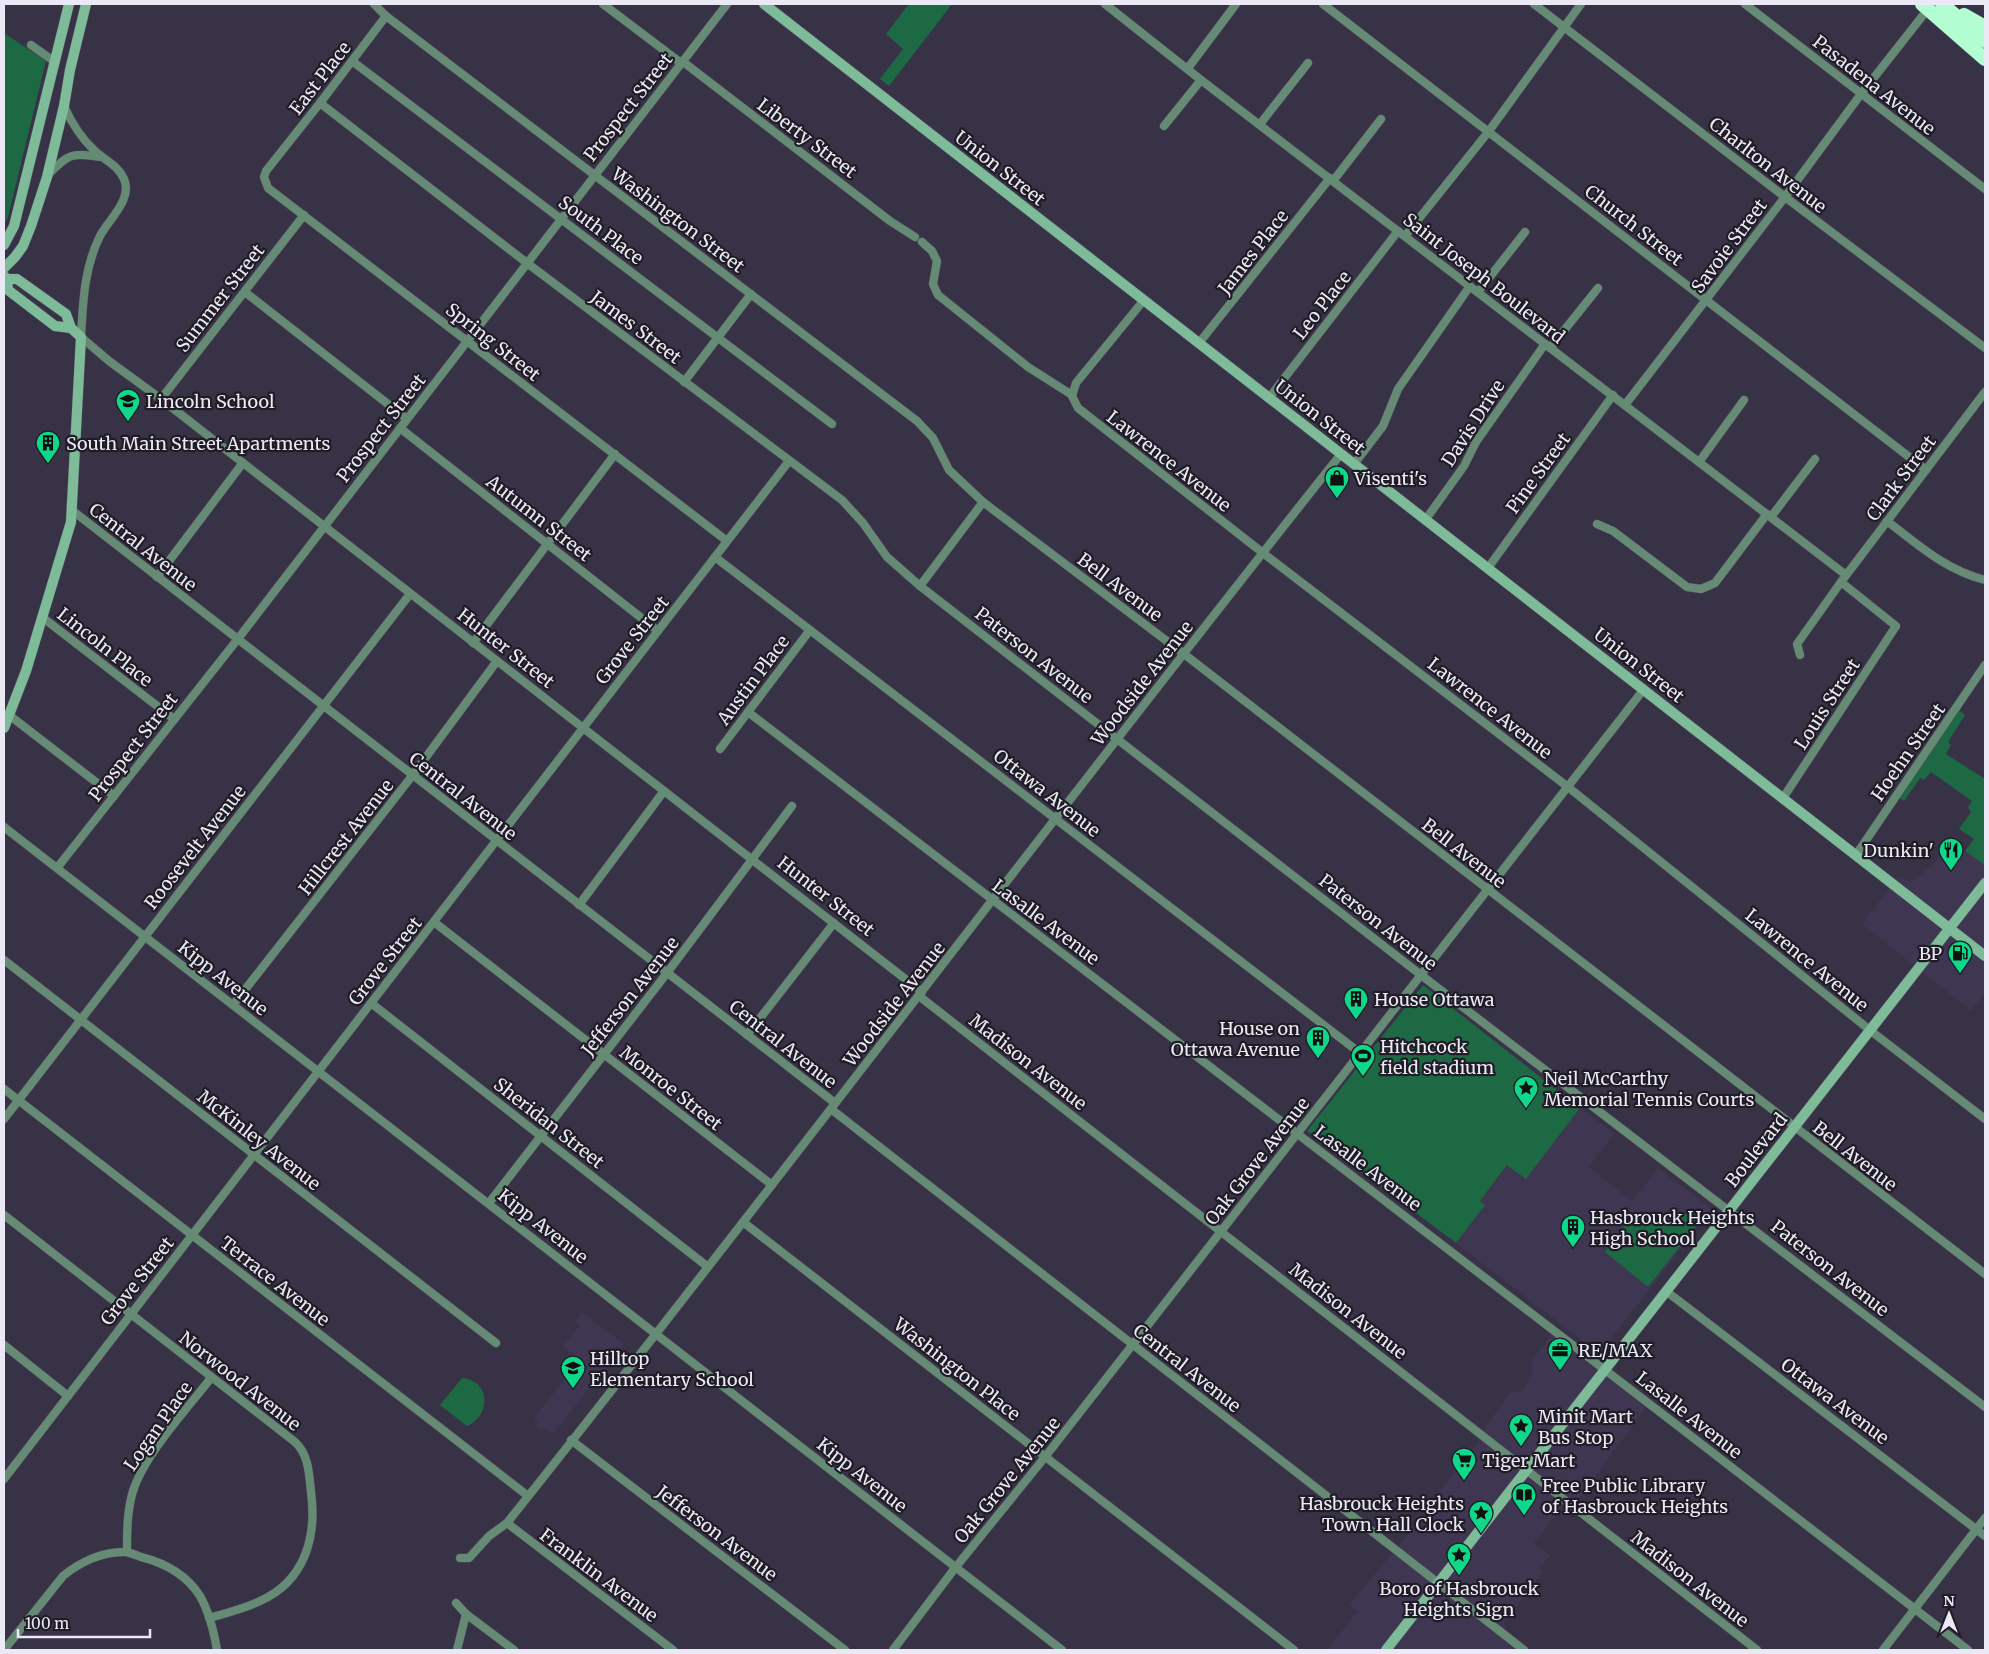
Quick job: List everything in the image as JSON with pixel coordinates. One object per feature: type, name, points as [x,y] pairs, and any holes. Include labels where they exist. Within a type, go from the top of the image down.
[{"type":"highway","points":[[1942,4],[1985,27]]},
{"type":"highway","points":[[1942,4],[1985,41]]},
{"type":"highway","points":[[1925,6],[1985,59]]},
{"type":"street","points":[[4,245],[14,226],[69,4]]},
{"type":"street","points":[[4,268],[15,257],[29,235],[47,177],[86,4]]},
{"type":"street","name":"Liberty Street","points":[[603,4],[862,198],[890,222],[918,239],[932,251],[937,261],[933,284],[938,295],[1028,367],[1072,395]]},
{"type":"street","name":"Prospect Street","points":[[57,868],[237,640],[727,4]]},
{"type":"street","name":"Union Street","points":[[764,4],[1985,956]]},
{"type":"street","name":"Saint Joseph Boulevard","points":[[1105,4],[1201,80],[1846,575]]},
{"type":"street","points":[[1188,68],[1236,4]]},
{"type":"street","name":"Church Street","points":[[1323,4],[1926,470]]},
{"type":"street","name":"Charlton Avenue","points":[[1534,4],[1985,348]]},
{"type":"street","name":"Leo Place","points":[[1269,398],[1401,233],[1489,131],[1581,4]]},
{"type":"street","name":"Pasadena Avenue","points":[[1745,4],[1985,189]]},
{"type":"street","name":"Washington Street","points":[[377,5],[386,16],[917,421],[926,429],[936,445]]},
{"type":"street","name":"Savoie Street","points":[[1625,405],[1785,197],[1925,6]]},
{"type":"street","name":"East Place","points":[[277,158],[386,16]]},
{"type":"street","points":[[30,45],[55,62]]},
{"type":"street","name":"South Place","points":[[352,61],[832,424]]},
{"type":"street","points":[[1260,124],[1308,63]]},
{"type":"street","points":[[1164,126],[1201,80]]},
{"type":"street","name":"James Street","points":[[320,103],[527,264],[853,511],[887,557],[920,586]]},
{"type":"street","points":[[64,106],[73,126],[102,158]]},
{"type":"street","name":"James Place","points":[[1199,344],[1382,119]]},
{"type":"street","points":[[4,728],[26,671],[72,522],[83,295],[92,254],[108,222],[126,193],[125,180],[122,174],[112,163],[102,158],[81,155],[71,156],[61,161],[47,177]]},
{"type":"street","name":"Spring Street","points":[[277,158],[266,171],[265,183],[268,188],[727,542]]},
{"type":"street","name":"Summer Street","points":[[161,399],[304,216]]},
{"type":"street","points":[[1478,292],[1525,232]]},
{"type":"street","name":"Hunter Street","points":[[71,328],[55,326],[8,290],[5,278],[17,279],[66,314],[71,328],[110,361],[834,923],[921,994]]},
{"type":"street","points":[[1354,464],[1383,426],[1398,389],[1470,286]]},
{"type":"street","name":"Davis Drive","points":[[1426,519],[1464,466],[1476,442],[1548,346],[1598,288]]},
{"type":"street","points":[[245,292],[407,419]]},
{"type":"street","points":[[684,382],[752,294]]},
{"type":"street","points":[[1072,395],[1076,384],[1144,300]]},
{"type":"street","name":"Clark Street","points":[[1800,655],[1797,644],[1846,575],[1985,392]]},
{"type":"street","name":"Lawrence Avenue","points":[[1072,395],[1078,408],[1263,553],[1568,787],[1871,1031],[1985,1119]]},
{"type":"street","name":"Pine Street","points":[[1488,568],[1613,396]]},
{"type":"street","points":[[1699,462],[1744,400]]},
{"type":"street","name":"Autumn Street","points":[[400,428],[658,631]]},
{"type":"street","name":"Bell Avenue","points":[[936,445],[949,470],[983,502],[1184,654],[1985,1274]]},
{"type":"street","points":[[473,643],[614,454]]},
{"type":"street","name":"Woodside Avenue","points":[[460,1558],[468,1558],[489,1536],[507,1523],[1341,454]]},
{"type":"street","points":[[1597,524],[1613,531],[1687,587],[1701,589],[1715,583],[1815,459]]},
{"type":"street","name":"Grove Street","points":[[5,1475],[68,1396],[789,461]]},
{"type":"street","points":[[157,577],[242,464]]},
{"type":"street","points":[[920,586],[983,502]]},
{"type":"street","name":"Central Avenue","points":[[73,511],[747,1035],[833,1106],[1133,1345],[1524,1650]]},
{"type":"street","points":[[1887,521],[1941,562],[1961,573],[1985,580]]},
{"type":"street","name":"Ottawa Avenue","points":[[715,558],[1360,1054]]},
{"type":"street","name":"Louis Street","points":[[1784,798],[1896,626],[1841,582]]},
{"type":"street","name":"Paterson Avenue","points":[[920,586],[1421,975],[1985,1407]]},
{"type":"street","name":"Roosevelt Avenue","points":[[4,1119],[410,594]]},
{"type":"street","name":"Lincoln Place","points":[[42,617],[174,719]]},
{"type":"street","name":"Austin Place","points":[[720,749],[810,630]]},
{"type":"street","name":"Hillcrest Avenue","points":[[233,1005],[412,776],[497,661]]},
{"type":"street","name":"Hoehn Street","points":[[1856,855],[1985,665]]},
{"type":"street","name":"Oak Grove Avenue","points":[[893,1650],[955,1568],[1133,1345],[1644,690]]},
{"type":"street","name":"Lasalle Avenue","points":[[748,712],[1968,1650]]},
{"type":"street","points":[[9,715],[114,796]]},
{"type":"street","points":[[579,905],[664,791]]},
{"type":"street","name":"Jefferson Avenue","points":[[489,1203],[667,973],[792,806]]},
{"type":"street","name":"Kipp Avenue","points":[[4,827],[657,1333],[1062,1650]]},
{"type":"street","name":"Boulevard","points":[[1386,1650],[1985,884]]},
{"type":"street","name":"Monroe Street","points":[[434,922],[772,1185]]},
{"type":"street","points":[[747,1035],[834,923]]},
{"type":"street","name":"McKinley Avenue","points":[[4,960],[496,1343]]},
{"type":"street","name":"Madison Avenue","points":[[921,994],[1526,1471],[1757,1650]]},
{"type":"street","name":"Sheridan Street","points":[[371,1003],[708,1267]]},
{"type":"street","name":"Terrace Avenue","points":[[4,1089],[528,1496]]},
{"type":"street","name":"Norwood Avenue","points":[[4,1215],[300,1446],[309,1472],[313,1526],[305,1556],[295,1573],[283,1586],[259,1602],[209,1618]]},
{"type":"street","name":"Washington Place","points":[[743,1222],[1294,1650]]},
{"type":"street","name":"Ottawa Avenue","points":[[1666,1291],[1985,1536]]},
{"type":"street","points":[[4,1345],[68,1396]]},
{"type":"street","name":"Logan Place","points":[[126,1552],[128,1509],[140,1474],[149,1458],[211,1378]]},
{"type":"street","name":"Jefferson Avenue","points":[[571,1440],[845,1650]]},
{"type":"street","points":[[1883,1650],[1985,1518]]},
{"type":"street","name":"Franklin Avenue","points":[[507,1523],[673,1650]]},
{"type":"street","points":[[4,1650],[63,1576],[72,1568],[97,1557],[126,1552],[158,1561],[181,1575],[199,1595],[209,1618],[217,1650]]},
{"type":"street","points":[[456,1603],[466,1614],[514,1650]]},
{"type":"street","points":[[457,1650],[466,1614]]},
{"type":"shaded area","points":[[1949,844],[1981,859],[1985,854],[1985,992],[1971,1011],[1862,924],[1898,877],[1912,882],[1935,862]]},
{"type":"shaded area","points":[[1580,1108],[1614,1134],[1589,1167],[1632,1201],[1658,1168],[1712,1209],[1599,1354],[1456,1243],[1485,1205],[1480,1201],[1508,1165],[1526,1179]]},
{"type":"shaded area","name":"Hilltop Elementary School","points":[[582,1312],[624,1344],[553,1434],[545,1428],[542,1432],[535,1426],[538,1422],[534,1418],[580,1360],[563,1346],[580,1325],[575,1321]]},
{"type":"shaded area","points":[[1554,1330],[1649,1403],[1577,1501],[1562,1507],[1534,1543],[1550,1555],[1539,1568],[1543,1571],[1504,1623],[1512,1650],[1327,1650],[1357,1612],[1349,1605],[1431,1507],[1441,1489],[1478,1443],[1487,1425],[1510,1393],[1523,1391],[1532,1372],[1531,1362]]},
{"type":"green space","points":[[909,4],[952,4],[889,86],[880,79],[903,49],[886,34]]},
{"type":"green space","points":[[4,33],[46,61],[8,217],[4,225]]},
{"type":"green space","points":[[1957,708],[1965,715],[1948,742],[1951,745],[1946,754],[1985,779],[1985,865],[1965,851],[1974,839],[1959,829],[1971,812],[1968,807],[1972,801],[1931,772],[1924,780],[1920,778],[1904,801],[1896,796]]},
{"type":"green space","points":[[1423,985],[1580,1108],[1526,1179],[1507,1165],[1480,1201],[1485,1205],[1456,1243],[1307,1131]]},
{"type":"green space","points":[[1708,1211],[1648,1287],[1605,1252],[1627,1222]]},
{"type":"green space","points":[[462,1378],[471,1380],[478,1385],[484,1399],[484,1407],[481,1414],[467,1426],[440,1405]]},
{"type":"place","name":"Lincoln School","points":[[128,422]]},
{"type":"place","name":"South Main Street Apartments","points":[[48,464]]},
{"type":"place","name":"Visenti's","points":[[1337,499]]},
{"type":"place","name":"Dunkin'","points":[[1951,871]]},
{"type":"place","name":"BP","points":[[1960,974]]},
{"type":"place","name":"House Ottawa","points":[[1356,1020]]},
{"type":"place","name":"House on Ottawa Avenue","points":[[1318,1059]]},
{"type":"place","name":"Hitchcock field stadium","points":[[1363,1077]]},
{"type":"place","name":"Neil McCarthy Memorial Tennis Courts","points":[[1526,1109]]},
{"type":"place","name":"Hasbrouck Heights High School","points":[[1573,1248]]},
{"type":"place","name":"RE/MAX","points":[[1560,1371]]},
{"type":"place","name":"Hilltop Elementary School","points":[[573,1389]]},
{"type":"place","name":"Minit Mart Bus Stop","points":[[1521,1447]]},
{"type":"place","name":"Tiger Mart","points":[[1464,1481]]},
{"type":"place","name":"Free Public Library of Hasbrouck Heights","points":[[1524,1516]]},
{"type":"place","name":"Hasbrouck Heights Town Hall Clock","points":[[1481,1534]]},
{"type":"place","name":"Boro of Hasbrouck Heights Sign","points":[[1459,1576]]}]
